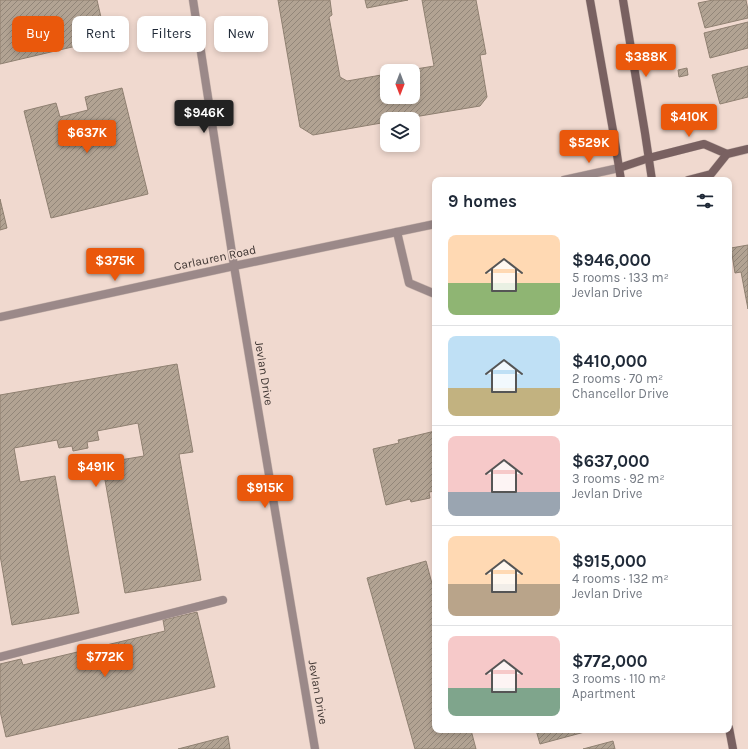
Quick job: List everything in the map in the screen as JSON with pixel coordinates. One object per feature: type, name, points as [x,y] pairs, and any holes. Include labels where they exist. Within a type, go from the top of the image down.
[{"type":"main road","points":[[590,0],[620,177]]},
{"type":"main road","points":[[623,0],[652,177]]},
{"type":"main road","points":[[619,168],[649,158],[704,144],[727,154]]},
{"type":"main road","points":[[700,177],[711,174],[727,154],[748,148]]},
{"type":"main road","points":[[730,733],[733,749]]},
{"type":"street","name":"Jevlan Drive","points":[[193,0],[234,266],[315,749]]},
{"type":"street","points":[[578,177],[619,168]]},
{"type":"street","name":"Carlauren Road","points":[[0,317],[432,225]]},
{"type":"street","points":[[397,232],[409,283],[432,293]]},
{"type":"street","points":[[0,657],[224,600]]},
{"type":"building","points":[[0,0],[97,0],[101,16],[72,16],[72,47],[64,49],[64,16],[12,16],[12,52],[51,52],[0,64]]},
{"type":"building","points":[[278,0],[330,0],[332,15],[329,17],[340,77],[347,81],[380,75],[380,104],[420,104],[420,68],[434,66],[422,0],[476,0],[486,54],[480,55],[487,97],[480,106],[420,116],[420,112],[380,112],[380,123],[313,135],[300,127]]},
{"type":"building","points":[[365,0],[408,0],[367,8]]},
{"type":"building","points":[[713,0],[746,0],[748,18],[705,28],[698,3]]},
{"type":"building","points":[[748,22],[748,48],[710,58],[704,33]]},
{"type":"building","points":[[748,66],[748,97],[720,104],[712,75]]},
{"type":"building","points":[[687,68],[688,75],[679,77],[678,70]]},
{"type":"building","points":[[122,88],[148,194],[51,218],[24,111],[56,103],[60,117],[88,110],[85,97]]},
{"type":"building","points":[[0,199],[7,228],[0,230]]},
{"type":"building","points":[[748,245],[748,309],[741,272],[735,273],[732,248]]},
{"type":"building","points":[[177,364],[193,452],[179,454],[201,580],[125,593],[102,463],[144,456],[138,423],[97,431],[99,440],[87,442],[88,448],[73,451],[72,446],[59,448],[57,440],[14,448],[20,482],[55,476],[79,613],[12,625],[0,555],[0,395]]},
{"type":"building","points":[[432,432],[432,492],[429,492],[430,498],[411,502],[410,499],[386,505],[373,449],[399,443],[398,440]]},
{"type":"building","points":[[426,561],[432,584],[432,733],[472,733],[476,749],[415,749],[367,578]]},
{"type":"building","points":[[197,612],[215,687],[6,737],[0,711],[0,664],[21,659],[23,665],[165,631],[163,620]]},
{"type":"building","points":[[537,733],[581,733],[540,744]]},
{"type":"building","points":[[228,736],[230,749],[178,749]]},
{"type":"building","points":[[613,741],[615,749],[583,749]]}]
